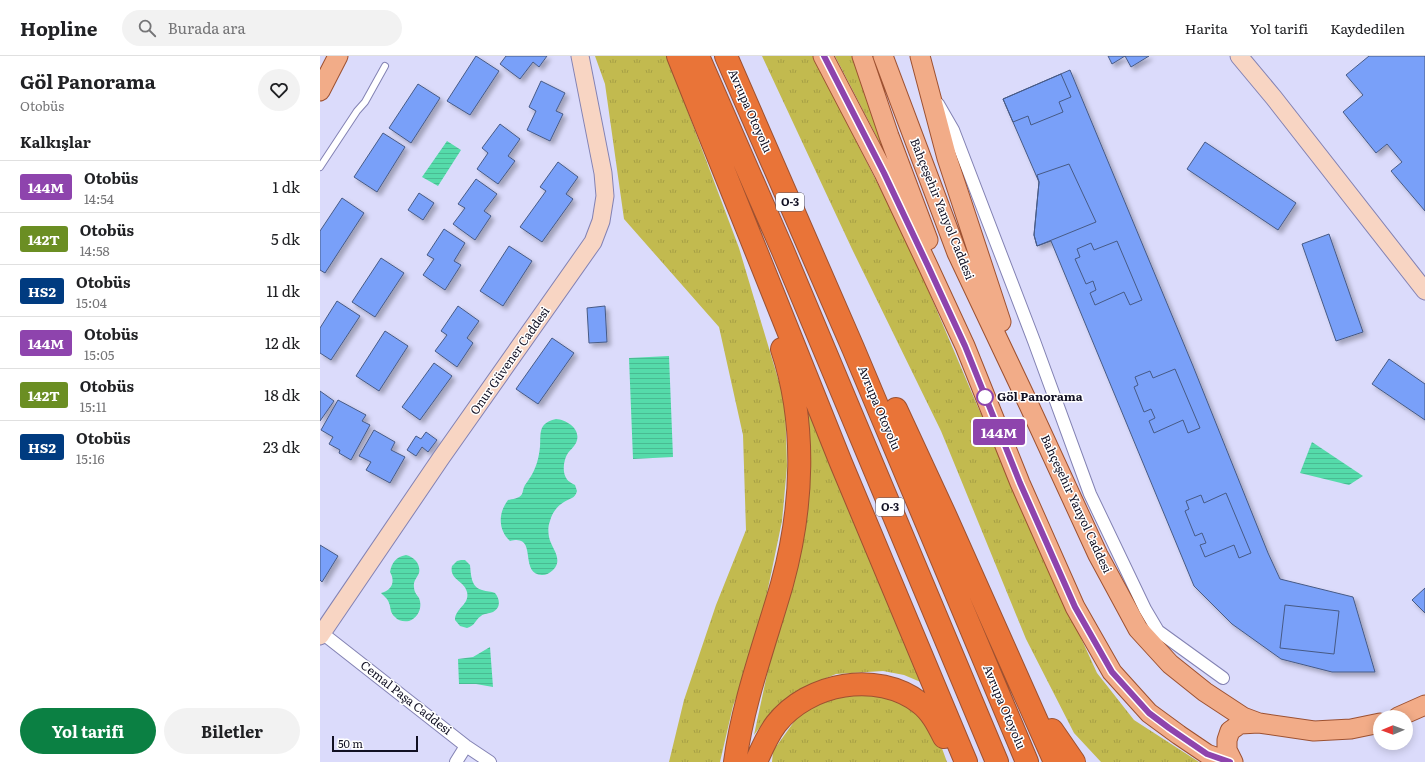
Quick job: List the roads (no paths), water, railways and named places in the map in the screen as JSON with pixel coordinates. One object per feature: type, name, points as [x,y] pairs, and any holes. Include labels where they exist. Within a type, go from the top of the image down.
[{"type":"highway","points":[[678,56],[841,463],[966,762]]},
{"type":"highway","name":"O-3","points":[[698,56],[783,251],[997,762]]},
{"type":"highway","name":"Avrupa Otoyolu","points":[[726,56],[854,348],[1028,762]]},
{"type":"highway","points":[[735,762],[746,707],[787,562],[796,511],[799,481],[800,449],[797,417],[784,354],[766,299],[761,264]]},
{"type":"highway","points":[[854,348],[884,385],[946,517],[978,592],[1055,762]]},
{"type":"highway","points":[[978,592],[996,618],[1043,714],[1056,737],[1074,762]]},
{"type":"highway","points":[[756,762],[763,745],[777,724],[794,708],[822,691],[839,687],[868,684],[885,686],[920,703],[932,715],[956,762]]},
{"type":"main road","points":[[320,91],[338,56]]},
{"type":"main road","points":[[824,56],[884,173],[965,346]]},
{"type":"main road","points":[[862,56],[889,136],[965,346],[1020,483],[1075,607],[1112,672],[1149,713],[1179,736],[1207,754],[1229,762]]},
{"type":"main road","name":"Bahçeşehir Yanyol Caddesi","points":[[883,56],[957,253],[1098,555],[1138,629],[1170,664],[1205,692],[1243,717],[1259,723],[1314,731],[1351,729],[1373,724]]},
{"type":"main road","points":[[920,56],[946,158],[1028,403]]},
{"type":"main road","points":[[1413,710],[1425,705]]},
{"type":"main road","points":[[1233,762],[1227,750],[1227,740],[1230,731],[1240,724],[1259,723]]},
{"type":"street","name":"Onur Güvener Caddesi","points":[[321,634],[441,458],[593,242],[601,221],[605,196],[604,180],[580,56]]},
{"type":"street","points":[[1239,56],[1274,98],[1425,291]]},
{"type":"street","points":[[927,82],[953,130],[1034,341],[1090,494],[1145,609],[1158,631],[1223,678]]},
{"type":"street","name":"Cemal Paşa Caddesi","points":[[321,634],[466,746],[490,762]]},
{"type":"street","points":[[456,762],[466,746]]},
{"type":"lane","points":[[320,167],[357,111],[366,102],[385,66]]},
{"type":"place","name":"Göl Panorama","points":[[985,397]]}]
